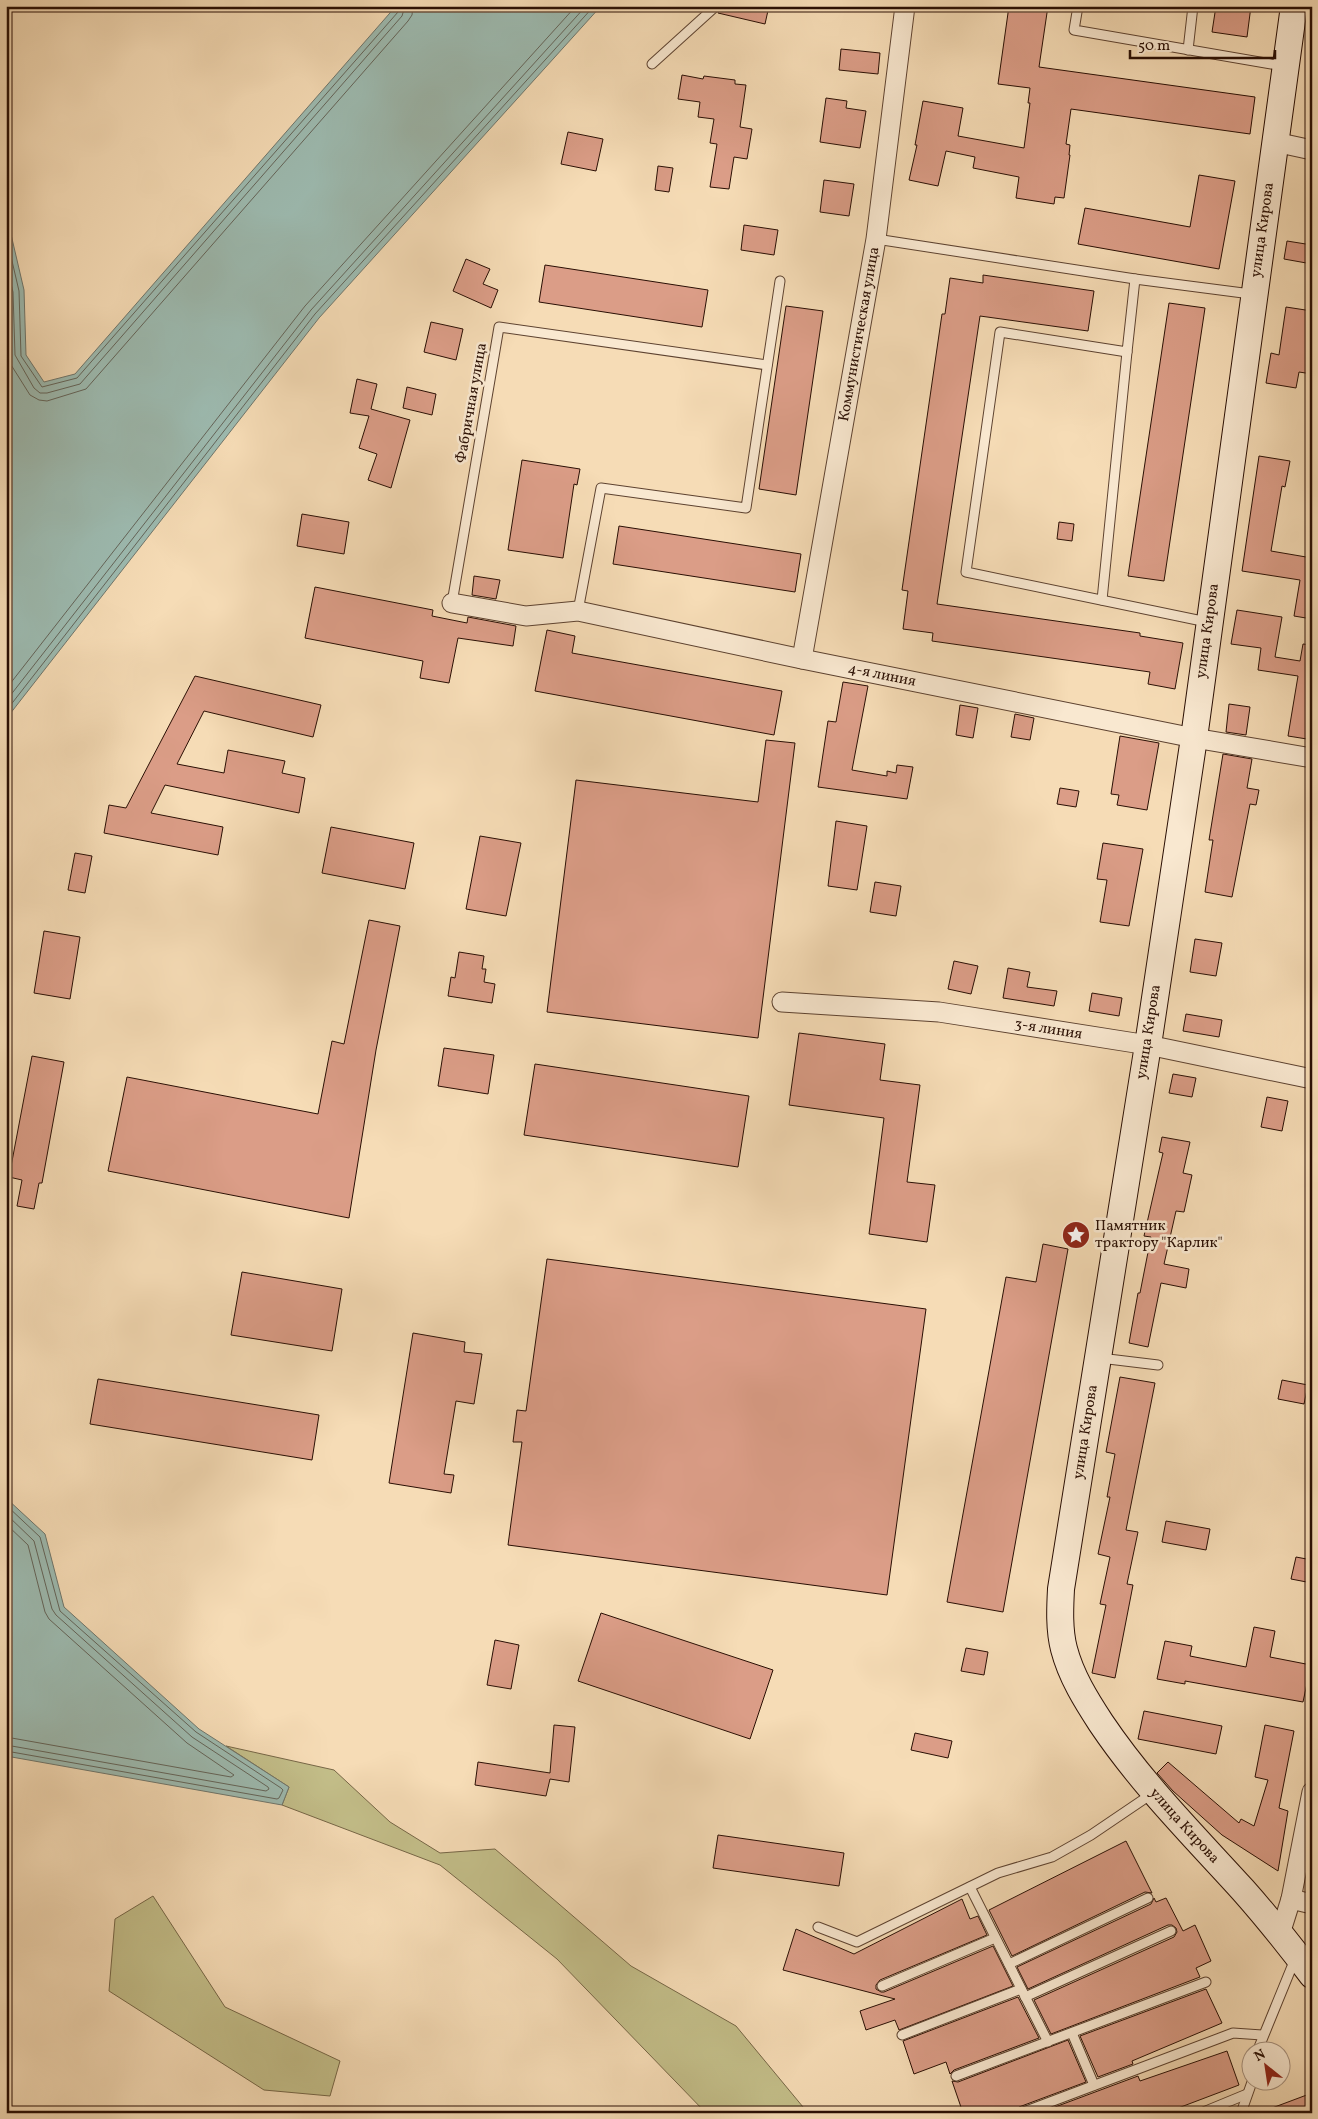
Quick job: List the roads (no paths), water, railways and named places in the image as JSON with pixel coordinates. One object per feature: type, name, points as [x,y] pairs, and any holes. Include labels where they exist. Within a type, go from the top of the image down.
[{"type":"street","name":"Коммунистическая улица","points":[[802,659],[876,239],[905,6]]},
{"type":"street","name":"улица Кирова","points":[[1294,6],[1194,738],[1148,1046],[1060,1604],[1063,1647],[1074,1677],[1088,1703],[1119,1750],[1153,1793],[1244,1892],[1304,1965]]},
{"type":"street","points":[[1275,142],[1312,150]]},
{"type":"street","name":"4-я линия","points":[[452,603],[526,616],[578,611],[802,659],[1194,738],[1312,758]]},
{"type":"street","name":"3-я линия","points":[[782,1002],[939,1012],[1148,1046],[1312,1079]]},
{"type":"street","points":[[1280,1934],[1291,1899],[1312,1792]]},
{"type":"street","points":[[1291,1899],[1312,1904]]},
{"type":"lane","points":[[652,64],[716,6]]},
{"type":"lane","points":[[1078,6],[1074,30],[1286,67]]},
{"type":"lane","points":[[1188,50],[1193,6]]},
{"type":"lane","points":[[876,239],[1135,280],[1254,294]]},
{"type":"lane","points":[[1102,600],[1135,280]]},
{"type":"lane","points":[[578,611],[601,488],[746,508],[780,281]]},
{"type":"lane","name":"Фабричная улица","points":[[452,603],[499,327],[767,365]]},
{"type":"lane","points":[[1127,352],[1000,332],[966,572],[1209,623]]},
{"type":"lane","points":[[1098,1358],[1158,1365]]},
{"type":"lane","points":[[818,1927],[857,1942],[1013,1868],[1037,1863],[1052,1857],[1091,1835],[1153,1793]]},
{"type":"lane","points":[[970,1887],[1048,2042]]},
{"type":"lane","points":[[1009,1964],[1148,1898]]},
{"type":"lane","points":[[902,2035],[1023,1993],[1171,1931]]},
{"type":"lane","points":[[882,1986],[995,1938]]},
{"type":"lane","points":[[1260,2042],[1277,2006],[1304,1965]]},
{"type":"lane","points":[[956,2076],[1206,1982]]},
{"type":"lane","points":[[1072,2033],[1094,2085]]},
{"type":"lane","points":[[1021,2113],[1233,2033],[1262,2035]]},
{"type":"lane","points":[[1201,2113],[1247,2094]]},
{"type":"lane","points":[[1241,2113],[1247,2094]]},
{"type":"water","points":[[396,6],[601,6],[319,318],[6,719],[6,213],[24,290],[26,355],[44,382],[75,374]]},
{"type":"water","points":[[6,1498],[45,1534],[64,1607],[199,1729],[289,1787],[282,1805],[6,1756]]},
{"type":"place","name":"Памятник трактору \"Карлик\"","points":[[1076,1235]]}]
